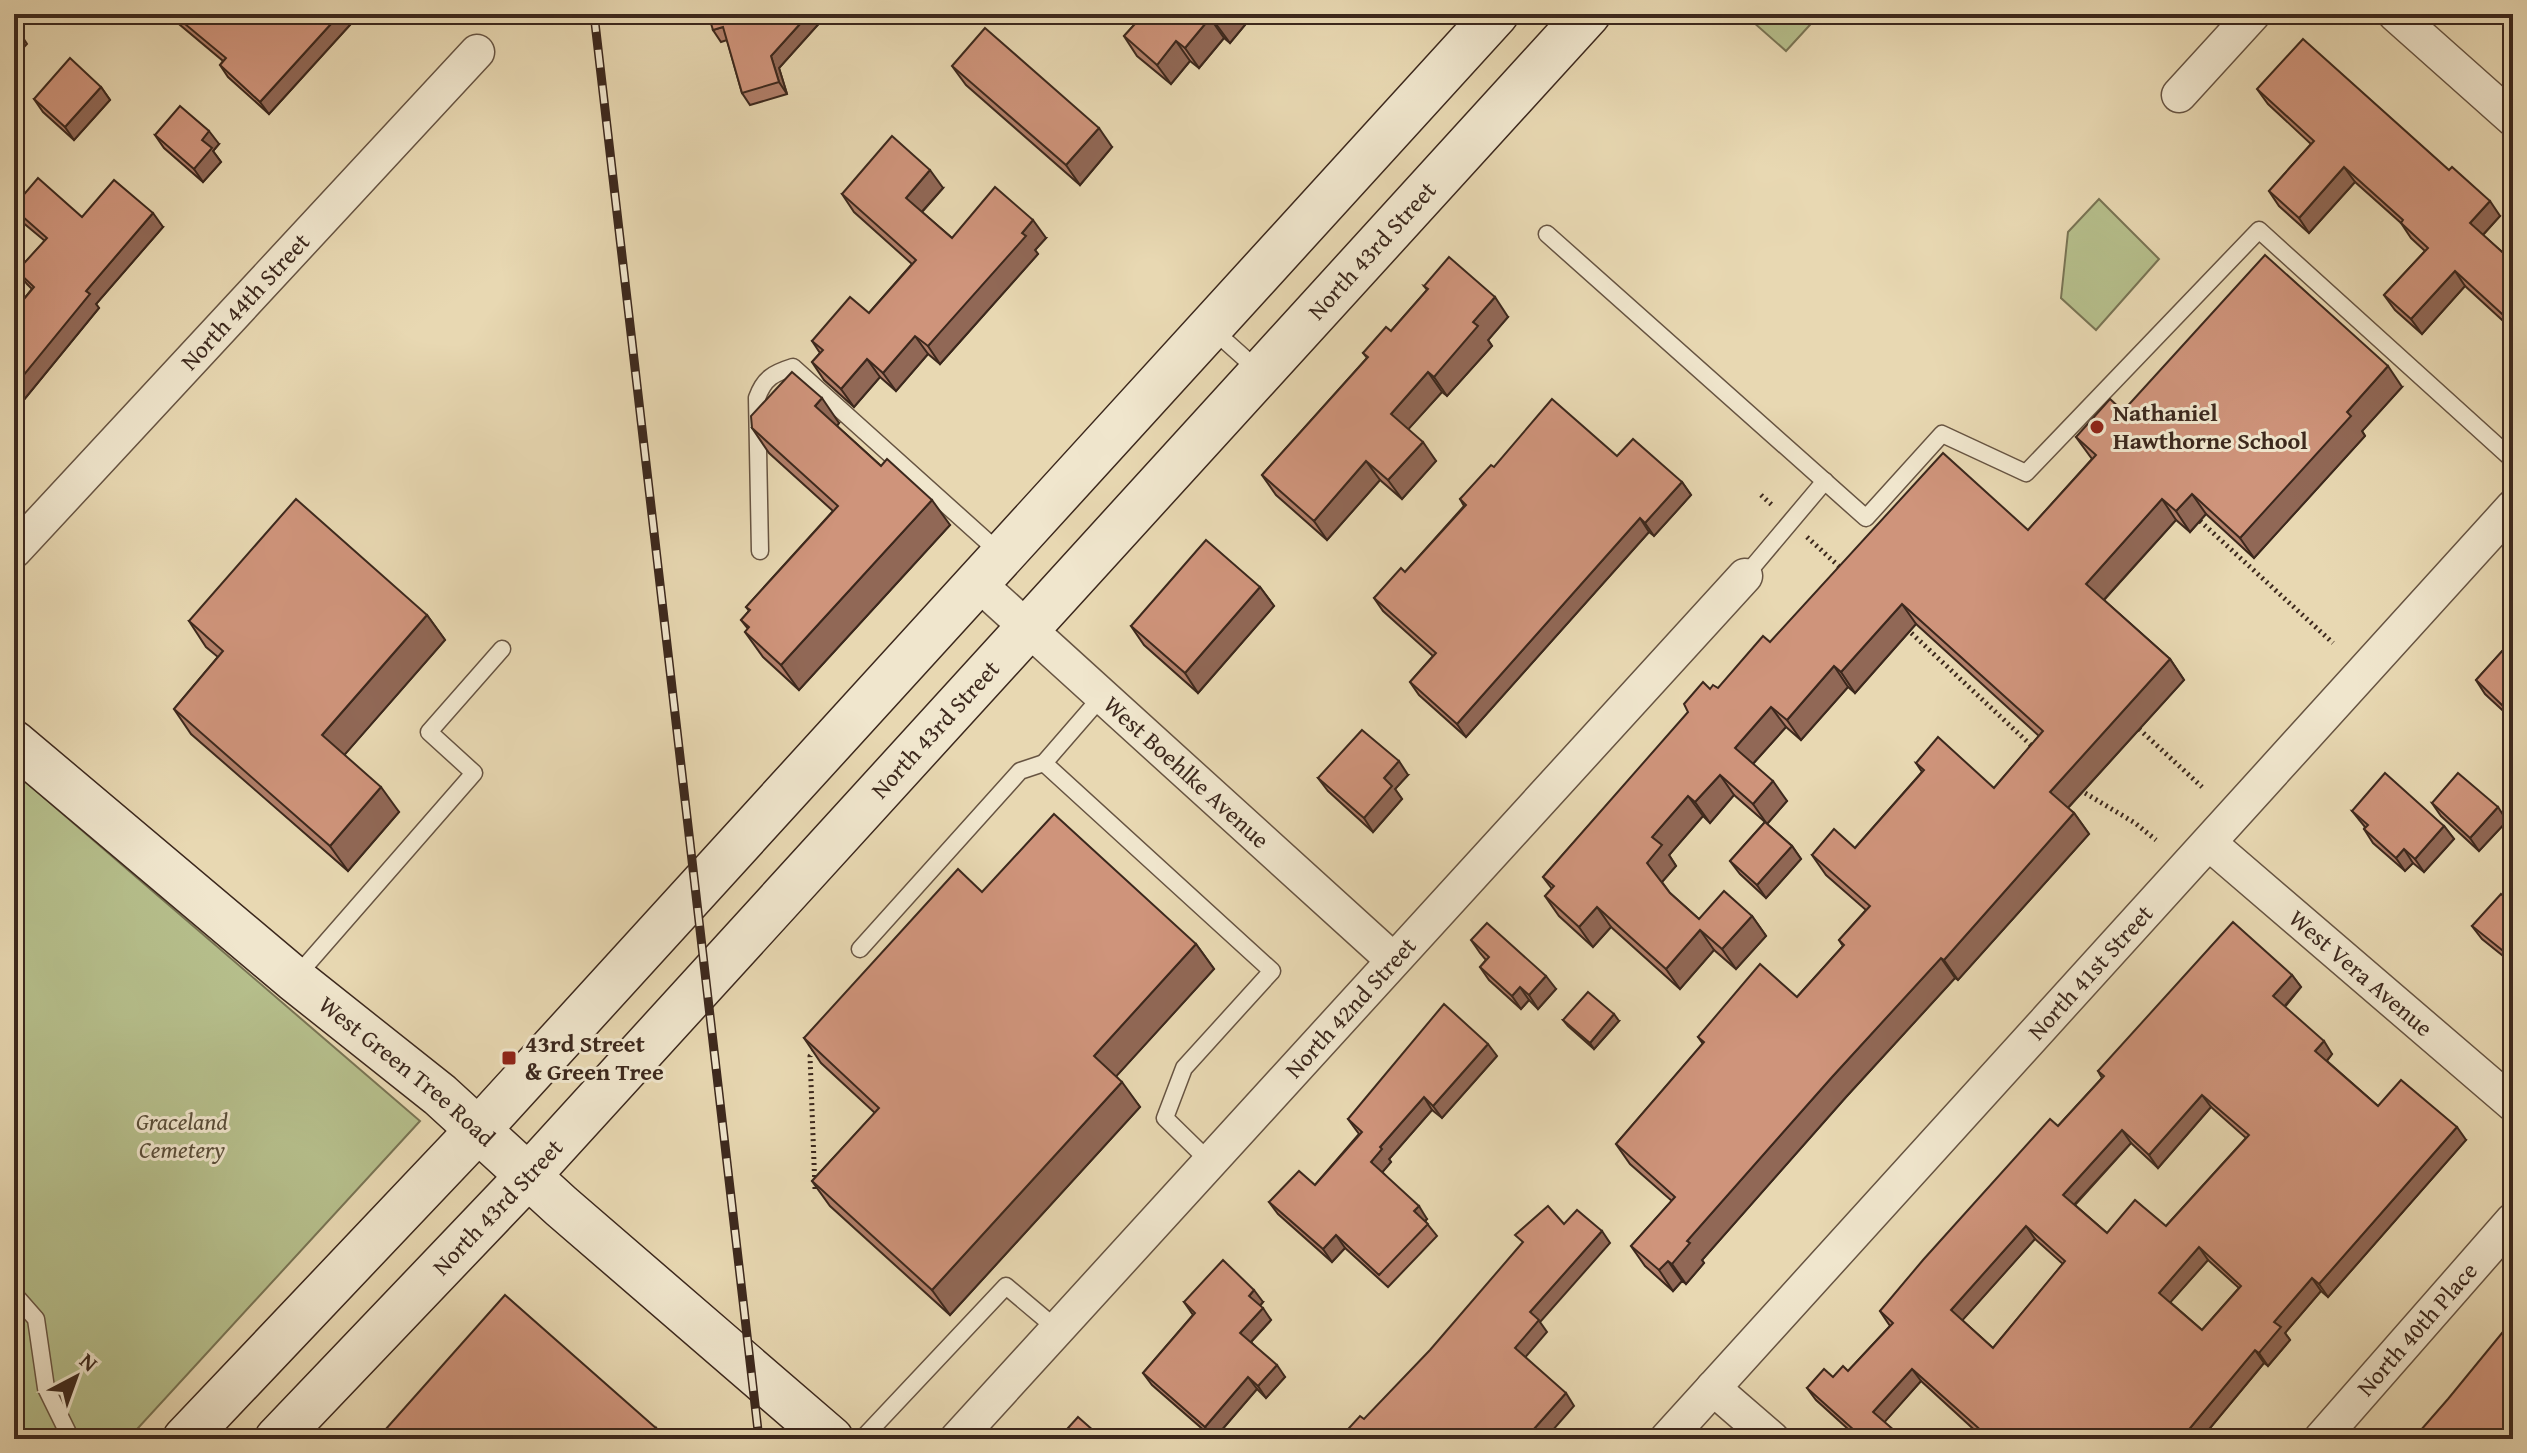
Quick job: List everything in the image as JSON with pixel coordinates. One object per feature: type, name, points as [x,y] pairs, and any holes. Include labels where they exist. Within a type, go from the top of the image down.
[{"type":"main road","points":[[185,1439],[479,1129],[1496,14]]},
{"type":"main road","name":"North 43rd Street","points":[[277,1439],[528,1176],[1588,14]]},
{"type":"main road","name":"West Green Tree Road","points":[[14,743],[294,979],[479,1129],[528,1176],[831,1439]]},
{"type":"street","points":[[2179,95],[2253,14]]},
{"type":"street","points":[[2395,14],[2513,119]]},
{"type":"street","name":"North 44th Street","points":[[14,551],[477,52]]},
{"type":"street","name":"North 41st Street","points":[[1667,1439],[2513,507]]},
{"type":"street","name":"West Boehlke Avenue","points":[[992,570],[1027,627],[1392,959]]},
{"type":"street","name":"North 42nd Street","points":[[957,1439],[1392,959],[1745,576]]},
{"type":"street","name":"West Vera Avenue","points":[[2209,843],[2513,1104]]},
{"type":"street","name":"North 40th Place","points":[[2321,1439],[2513,1220]]},
{"type":"street","points":[[1713,1388],[1772,1439]]},
{"type":"lane","points":[[1547,234],[1866,518],[1942,434],[2026,473],[2259,230],[2513,460]]},
{"type":"lane","points":[[1211,328],[1260,372]]},
{"type":"lane","points":[[760,551],[757,398],[762,382],[775,373],[793,367],[992,570]]},
{"type":"lane","points":[[1745,576],[1825,481]]},
{"type":"lane","points":[[294,979],[474,773],[429,732],[502,649]]},
{"type":"lane","points":[[860,949],[1020,771],[1044,763],[1103,695]]},
{"type":"lane","points":[[1044,763],[1272,971],[1184,1068],[1165,1118],[1210,1162]]},
{"type":"lane","points":[[862,1439],[1006,1286],[1057,1329]]},
{"type":"lane","points":[[14,1294],[36,1319],[46,1388],[71,1439]]},
{"type":"path","points":[[1761,495],[1846,573]]},
{"type":"path","points":[[2200,521],[2333,643]]},
{"type":"path","points":[[1902,625],[2036,750]]},
{"type":"path","points":[[2139,729],[2202,787]]},
{"type":"path","points":[[2070,781],[2156,840]]},
{"type":"path","points":[[815,1189],[810,1056],[819,1046]]},
{"type":"green space","points":[[1744,14],[1820,14],[1786,51]]},
{"type":"green space","points":[[2099,199],[2159,259],[2096,330],[2061,298],[2068,232]]},
{"type":"green space","name":"Graceland Cemetery","points":[[14,772],[420,1121],[128,1439],[14,1439]]},
{"type":"building","points":[[173,14],[340,14],[260,102],[220,65],[226,58]]},
{"type":"building","points":[[708,14],[756,14],[757,19],[762,14],[809,14],[771,56],[779,82],[742,93],[723,27],[713,30]]},
{"type":"building","points":[[1144,14],[1224,14],[1216,24],[1210,18],[1185,48],[1176,41],[1157,65],[1124,36]]},
{"type":"building","points":[[985,28],[1099,128],[1066,165],[952,66]]},
{"type":"building","points":[[2303,39],[2449,170],[2452,167],[2490,201],[2470,223],[2511,260],[2513,257],[2513,324],[2455,271],[2411,319],[2384,295],[2428,248],[2401,223],[2403,220],[2344,167],[2299,218],[2269,191],[2314,141],[2257,89]]},
{"type":"building","points":[[70,58],[101,87],[65,127],[34,99]]},
{"type":"building","points":[[180,106],[209,131],[202,140],[212,148],[194,169],[155,135]]},
{"type":"building","points":[[892,136],[930,170],[906,198],[952,238],[995,187],[1033,220],[1022,233],[1026,236],[928,346],[915,336],[883,373],[867,359],[841,389],[812,362],[823,350],[812,341],[850,297],[869,313],[916,260],[842,194]]},
{"type":"building","points":[[38,178],[82,217],[114,180],[153,213],[86,291],[90,294],[14,387],[14,311],[34,287],[17,271],[47,238],[14,206]]},
{"type":"building","points":[[2265,255],[2388,366],[2347,412],[2351,416],[2240,538],[2192,494],[2176,511],[2162,499],[2086,584],[2170,659],[2050,792],[2074,813],[1944,960],[1941,958],[1832,1077],[1687,1241],[1690,1243],[1672,1264],[1668,1261],[1659,1270],[1631,1246],[1675,1197],[1616,1144],[1704,1042],[1698,1037],[1760,964],[1797,997],[1844,945],[1839,940],[1870,906],[1812,855],[1834,829],[1855,848],[1924,770],[1916,763],[1938,737],[1994,788],[2043,731],[1902,604],[1841,672],[1834,666],[1787,720],[1771,707],[1735,748],[1773,781],[1753,804],[1720,775],[1695,802],[1688,796],[1652,837],[1662,845],[1647,863],[1670,893],[1699,919],[1724,891],[1752,916],[1722,949],[1700,930],[1666,969],[1597,907],[1579,927],[1545,896],[1554,886],[1543,877],[1688,712],[1684,704],[1703,682],[1710,689],[1713,685],[1718,688],[1763,636],[1770,642],[1943,453],[2028,530],[2096,455],[2076,437],[2110,399],[2123,411]]},
{"type":"building","points":[[1449,257],[1495,297],[1473,322],[1478,326],[1434,377],[1428,372],[1391,414],[1423,442],[1388,480],[1366,461],[1314,521],[1262,475],[1368,357],[1363,353],[1386,327],[1391,331],[1428,289],[1424,286]]},
{"type":"building","points":[[792,372],[822,398],[815,406],[881,466],[887,459],[932,500],[781,665],[745,632],[749,627],[741,620],[750,610],[746,607],[838,506],[752,428],[751,416]]},
{"type":"building","points":[[1552,399],[1617,456],[1633,439],[1682,482],[1645,523],[1640,518],[1457,724],[1410,682],[1436,653],[1374,598],[1401,568],[1405,572],[1466,505],[1460,499],[1491,465],[1494,467]]},
{"type":"building","points":[[296,499],[427,615],[322,735],[381,787],[330,846],[174,709],[223,651],[189,621]]},
{"type":"building","points":[[1206,540],[1260,587],[1185,673],[1131,626]]},
{"type":"building","points":[[2513,639],[2513,698],[2504,707],[2476,680]]},
{"type":"building","points":[[1362,730],[1399,761],[1384,778],[1392,786],[1364,818],[1318,778]]},
{"type":"building","points":[[2385,773],[2444,826],[2415,859],[2404,849],[2396,858],[2364,829],[2368,825],[2352,811]]},
{"type":"building","points":[[2458,773],[2498,807],[2470,838],[2432,803]]},
{"type":"building","points":[[1054,814],[1196,944],[1094,1056],[1122,1082],[932,1290],[812,1181],[879,1108],[804,1038],[958,869],[982,892]]},
{"type":"building","points":[[1765,822],[1792,846],[1757,885],[1730,861]]},
{"type":"building","points":[[2501,894],[2513,904],[2512,958],[2472,926]]},
{"type":"building","points":[[2233,922],[2292,975],[2273,996],[2324,1041],[2315,1051],[2378,1106],[2401,1080],[2457,1127],[2319,1284],[2312,1278],[2274,1322],[2281,1327],[2259,1353],[2255,1350],[2181,1439],[1982,1439],[1980,1437],[1984,1433],[1912,1369],[1873,1412],[1904,1439],[1864,1439],[1807,1388],[1824,1369],[1833,1377],[1843,1366],[1848,1371],[1893,1323],[1880,1311],[2050,1119],[2058,1126],[2104,1076],[2098,1071]],"holes":[[[2202,1095],[2249,1135],[2166,1226],[2135,1200],[2107,1233],[2063,1195],[2122,1130],[2149,1155]],[[2026,1226],[2065,1261],[1993,1348],[1951,1310]],[[2199,1247],[2241,1286],[2202,1330],[2159,1293]]]},
{"type":"building","points":[[1487,923],[1546,976],[1529,995],[1520,987],[1512,996],[1480,967],[1489,957],[1471,940]]},
{"type":"building","points":[[1588,992],[1614,1014],[1590,1043],[1563,1020]]},
{"type":"building","points":[[1444,1004],[1488,1044],[1433,1106],[1424,1097],[1380,1147],[1382,1149],[1371,1162],[1419,1206],[1414,1211],[1428,1224],[1379,1275],[1336,1235],[1323,1249],[1269,1202],[1299,1171],[1315,1185],[1362,1132],[1348,1119]]},
{"type":"building","points":[[1548,1206],[1564,1224],[1577,1210],[1602,1231],[1530,1312],[1539,1320],[1515,1348],[1566,1393],[1525,1439],[1339,1439],[1360,1416],[1364,1419],[1430,1350],[1523,1242],[1515,1235]]},
{"type":"building","points":[[1223,1260],[1254,1290],[1249,1296],[1263,1308],[1240,1333],[1277,1365],[1258,1386],[1248,1377],[1205,1427],[1143,1373],[1195,1313],[1184,1302]]},
{"type":"building","points":[[505,1295],[657,1429],[658,1439],[377,1439]]},
{"type":"building","points":[[2511,1322],[2513,1439],[2413,1439],[2448,1399]]},
{"type":"building","points":[[1078,1417],[1103,1439],[1058,1439]]},
{"type":"railway","points":[[594,14],[759,1439]]},
{"type":"place","name":"Nathaniel Hawthorne School","points":[[2097,427]]},
{"type":"place","name":"43rd Street & Green Tree","points":[[509,1058]]}]
